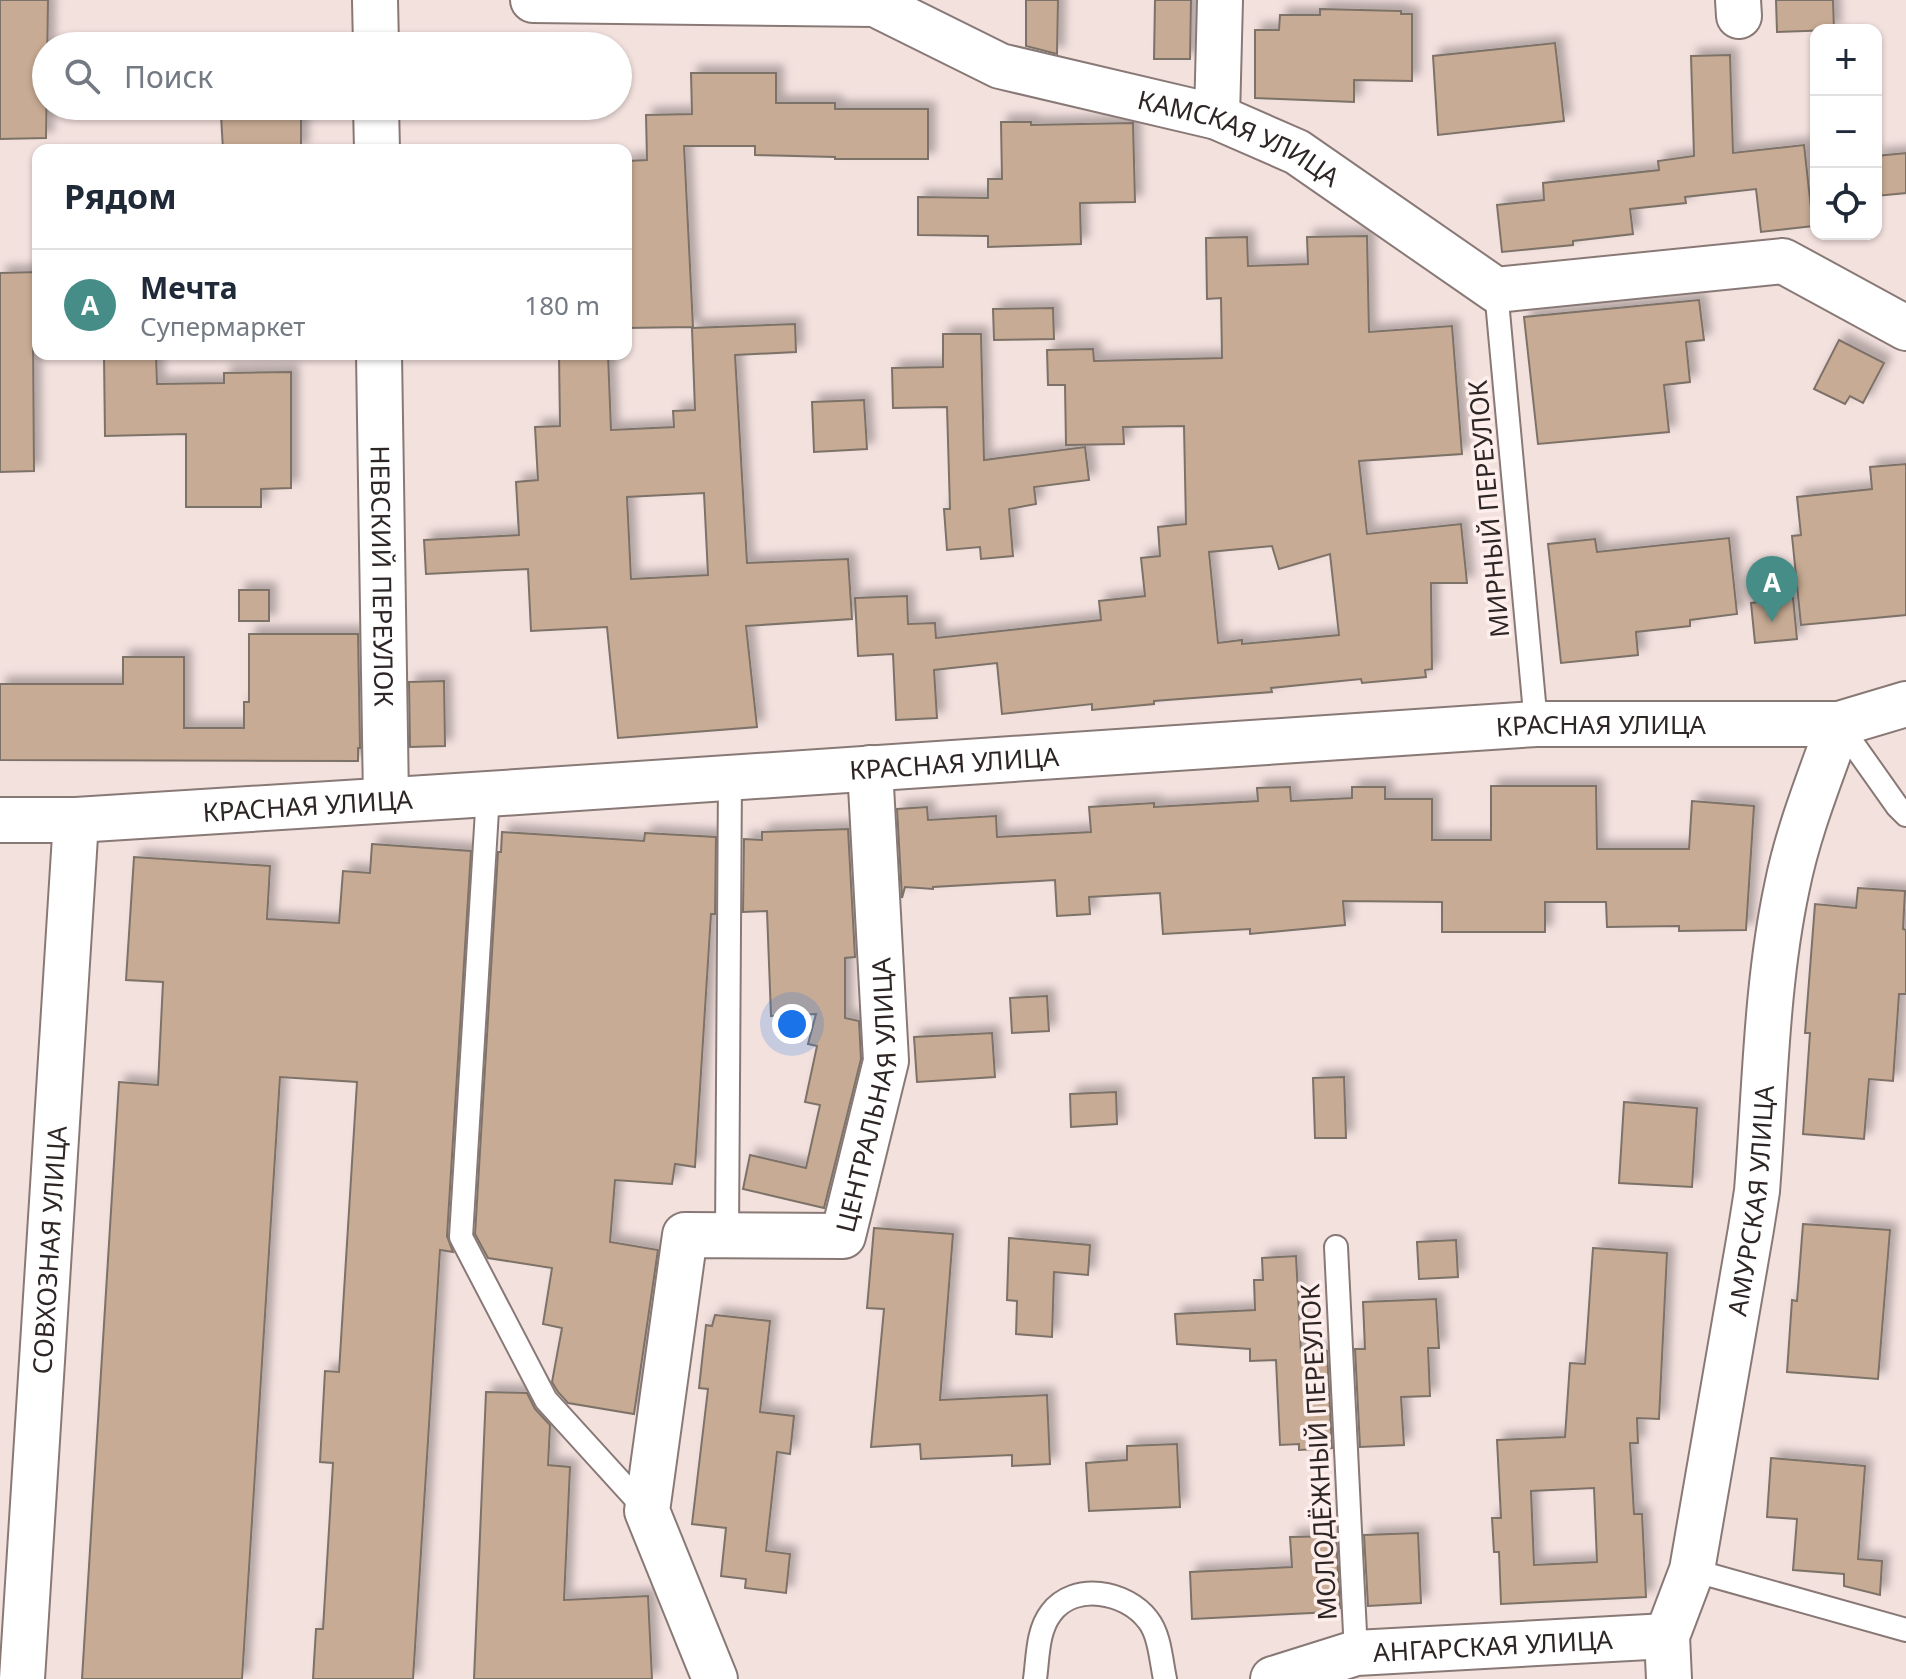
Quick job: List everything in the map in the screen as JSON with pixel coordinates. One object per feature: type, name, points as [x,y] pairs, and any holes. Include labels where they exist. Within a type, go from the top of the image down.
[{"type":"street","points":[[375,0],[376,32]]},
{"type":"street","name":"КАМСКАЯ УЛИЦА","points":[[533,0],[875,4],[1000,66],[1217,117],[1297,152],[1496,290]]},
{"type":"street","points":[[1217,117],[1220,0]]},
{"type":"street","points":[[376,120],[377,144]]},
{"type":"street","points":[[1496,290],[1783,261],[1906,328]]},
{"type":"street","name":"НЕВСКИЙ ПЕРЕУЛОК","points":[[379,360],[386,800]]},
{"type":"street","name":"КРАСНАЯ УЛИЦА","points":[[0,820],[76,820],[1536,724],[1839,724],[1906,704]]},
{"type":"street","name":"АМУРСКАЯ УЛИЦА","points":[[1669,1679],[1667,1636],[1692,1570],[1757,1191],[1777,946],[1787,887],[1798,843],[1839,724]]},
{"type":"street","name":"ЦЕНТРАЛЬНАЯ УЛИЦА","points":[[715,1679],[647,1511],[685,1235],[843,1236],[886,1061],[870,768]]},
{"type":"street","name":"СОВХОЗНАЯ УЛИЦА","points":[[22,1679],[76,820]]},
{"type":"street","name":"АНГАРСКАЯ УЛИЦА","points":[[1273,1679],[1356,1653],[1667,1636]]},
{"type":"lane","name":"МИРНЫЙ ПЕРЕУЛОК","points":[[1496,290],[1536,724]]},
{"type":"lane","points":[[1839,724],[1906,815]]},
{"type":"lane","points":[[727,1235],[730,777]]},
{"type":"lane","points":[[488,794],[461,1237],[546,1400],[647,1511]]},
{"type":"lane","name":"МОЛОДЁЖНЫЙ ПЕРЕУЛОК","points":[[1336,1247],[1356,1653]]},
{"type":"lane","points":[[1692,1570],[1906,1630]]},
{"type":"lane","points":[[1035,1679],[1042,1629],[1049,1615],[1071,1597],[1090,1593],[1107,1594],[1124,1601],[1149,1621],[1165,1679]]},
{"type":"building","points":[[0,0],[48,0],[48,32],[32,32],[32,120],[46,120],[46,138],[0,139]]},
{"type":"building","points":[[1026,0],[1058,0],[1057,54],[1026,46]]},
{"type":"building","points":[[1155,0],[1191,0],[1190,59],[1154,59]]},
{"type":"building","points":[[1776,0],[1833,0],[1834,24],[1810,24],[1810,31],[1777,32]]},
{"type":"building","points":[[1320,9],[1412,14],[1412,81],[1354,80],[1354,102],[1255,98],[1255,30],[1279,30],[1280,15],[1320,15]]},
{"type":"building","points":[[1555,43],[1564,121],[1438,135],[1433,56]]},
{"type":"building","points":[[1730,55],[1733,153],[1804,145],[1810,226],[1761,232],[1756,189],[1685,197],[1686,203],[1630,209],[1633,234],[1573,241],[1573,245],[1502,252],[1497,205],[1544,200],[1543,183],[1659,170],[1658,161],[1694,156],[1691,56]]},
{"type":"building","points":[[691,73],[776,73],[776,103],[835,103],[835,109],[928,109],[928,159],[755,155],[755,146],[684,146],[693,327],[632,328],[632,161],[647,160],[646,115],[692,114]]},
{"type":"building","points":[[221,120],[301,120],[301,144],[223,144]]},
{"type":"building","points":[[1001,122],[1031,122],[1031,125],[1133,123],[1135,202],[1080,203],[1081,244],[988,247],[988,236],[918,235],[918,197],[988,198],[988,179],[1002,179]]},
{"type":"building","points":[[1906,153],[1906,193],[1882,195],[1882,155]]},
{"type":"building","points":[[1367,236],[1369,332],[1452,326],[1462,454],[1359,461],[1367,534],[1461,524],[1467,583],[1431,583],[1432,669],[1425,670],[1426,677],[1362,683],[1361,679],[1271,688],[1272,692],[1154,701],[1154,704],[1092,710],[1092,704],[1002,714],[997,663],[934,670],[937,718],[896,720],[893,654],[858,656],[855,598],[907,596],[908,624],[935,623],[936,638],[1101,620],[1099,601],[1145,596],[1141,558],[1160,556],[1158,527],[1186,524],[1184,426],[1123,427],[1124,444],[1066,445],[1065,385],[1048,385],[1047,350],[1093,349],[1094,361],[1222,358],[1221,298],[1207,299],[1206,238],[1247,237],[1248,266],[1308,264],[1307,237]],"holes":[[[1272,546],[1279,569],[1330,554],[1339,635],[1242,644],[1242,640],[1218,643],[1209,552]]]},
{"type":"building","points":[[32,272],[34,471],[0,472],[0,273]]},
{"type":"building","points":[[1699,300],[1704,340],[1686,342],[1690,382],[1664,385],[1669,432],[1538,444],[1524,317]]},
{"type":"building","points":[[1053,308],[1054,339],[994,340],[993,309]]},
{"type":"building","points":[[795,324],[796,352],[735,355],[747,563],[848,559],[852,619],[746,626],[757,727],[618,738],[607,627],[531,631],[528,569],[426,574],[424,540],[519,535],[516,482],[538,480],[535,427],[560,426],[559,360],[608,360],[611,430],[674,427],[673,411],[695,410],[692,328]],"holes":[[[704,493],[708,575],[631,579],[627,497]]]},
{"type":"building","points":[[943,334],[981,334],[984,460],[1085,447],[1089,480],[1034,487],[1036,504],[1009,509],[1013,556],[981,559],[980,547],[947,550],[944,509],[950,509],[947,407],[893,408],[892,368],[943,367]]},
{"type":"building","points":[[1839,340],[1884,363],[1863,403],[1850,396],[1845,404],[1814,389]]},
{"type":"building","points":[[104,360],[156,360],[157,384],[224,383],[224,373],[291,372],[291,488],[261,489],[261,507],[186,507],[186,434],[105,436]]},
{"type":"building","points":[[864,400],[867,449],[814,452],[812,402]]},
{"type":"building","points":[[1906,464],[1906,615],[1801,625],[1792,536],[1801,535],[1797,497],[1872,489],[1870,467]]},
{"type":"building","points":[[1729,538],[1737,614],[1690,620],[1690,626],[1636,632],[1638,655],[1561,663],[1548,544],[1595,539],[1597,552]]},
{"type":"building","points":[[239,590],[269,590],[269,621],[239,621]]},
{"type":"building","points":[[1793,598],[1797,639],[1755,643],[1751,603]]},
{"type":"building","points":[[249,634],[358,634],[358,761],[0,760],[0,684],[123,684],[123,657],[184,657],[184,728],[244,728],[244,702],[249,702]]},
{"type":"building","points":[[444,681],[445,746],[410,747],[409,682]]},
{"type":"building","points":[[1491,786],[1596,786],[1597,849],[1689,849],[1692,801],[1754,806],[1746,930],[1679,931],[1679,926],[1607,927],[1606,902],[1545,902],[1545,932],[1442,932],[1442,902],[1343,901],[1345,925],[1250,934],[1250,929],[1163,934],[1160,893],[1089,897],[1090,914],[1057,916],[1055,880],[933,889],[905,887],[902,898],[897,809],[927,807],[928,820],[996,816],[997,837],[1091,832],[1089,807],[1258,801],[1257,788],[1290,787],[1291,801],[1352,798],[1352,787],[1385,787],[1385,799],[1432,799],[1432,840],[1491,840]]},
{"type":"building","points":[[848,829],[855,957],[845,958],[845,1018],[859,1021],[861,1059],[824,1208],[743,1189],[750,1155],[806,1168],[820,1105],[805,1102],[817,1046],[808,1044],[816,1014],[771,1016],[767,911],[743,912],[744,839],[762,840],[762,832]]},
{"type":"building","points":[[502,832],[644,841],[645,833],[716,837],[715,914],[711,914],[695,1167],[675,1164],[672,1184],[615,1180],[610,1242],[658,1250],[634,1414],[568,1403],[558,1392],[552,1382],[562,1328],[543,1324],[552,1268],[488,1258],[475,1234],[498,852],[501,852]]},
{"type":"building","points":[[372,844],[471,851],[447,1236],[453,1252],[440,1250],[413,1679],[313,1679],[316,1629],[323,1629],[333,1463],[320,1462],[325,1371],[339,1372],[357,1082],[280,1077],[242,1679],[82,1679],[119,1082],[158,1085],[163,982],[126,980],[134,857],[270,866],[267,919],[339,923],[343,871],[370,873]]},
{"type":"building","points":[[1858,888],[1905,891],[1906,994],[1899,994],[1893,1081],[1869,1079],[1864,1139],[1803,1134],[1810,1033],[1805,1033],[1815,904],[1856,908]]},
{"type":"building","points":[[1047,996],[1049,1031],[1012,1033],[1010,998]]},
{"type":"building","points":[[992,1033],[995,1077],[917,1082],[914,1037]]},
{"type":"building","points":[[1344,1077],[1346,1138],[1315,1138],[1313,1078]]},
{"type":"building","points":[[1116,1092],[1117,1124],[1071,1127],[1070,1094]]},
{"type":"building","points":[[1624,1102],[1697,1108],[1692,1187],[1619,1183]]},
{"type":"building","points":[[1803,1224],[1890,1230],[1878,1379],[1787,1372],[1792,1300],[1797,1301]]},
{"type":"building","points":[[874,1228],[953,1234],[940,1400],[1047,1395],[1050,1464],[1012,1466],[1012,1455],[921,1459],[920,1444],[871,1447],[884,1309],[867,1308]]},
{"type":"building","points":[[1009,1238],[1090,1245],[1088,1275],[1054,1272],[1052,1337],[1016,1334],[1017,1301],[1007,1300]]},
{"type":"building","points":[[1456,1240],[1458,1277],[1419,1279],[1417,1242]]},
{"type":"building","points":[[1593,1248],[1667,1253],[1659,1419],[1637,1418],[1638,1443],[1630,1443],[1634,1514],[1642,1514],[1646,1597],[1501,1604],[1499,1552],[1494,1552],[1492,1518],[1501,1518],[1497,1440],[1565,1437],[1570,1363],[1585,1364]],"holes":[[[1594,1488],[1597,1562],[1534,1565],[1531,1491]]]},
{"type":"building","points":[[1296,1256],[1301,1352],[1327,1351],[1332,1448],[1299,1450],[1299,1444],[1280,1445],[1276,1360],[1250,1361],[1250,1349],[1177,1344],[1175,1314],[1255,1310],[1254,1280],[1263,1280],[1262,1258]]},
{"type":"building","points":[[1436,1299],[1439,1348],[1428,1348],[1430,1396],[1401,1397],[1404,1445],[1360,1447],[1355,1349],[1365,1349],[1363,1302]]},
{"type":"building","points":[[715,1315],[770,1321],[760,1412],[794,1416],[790,1454],[777,1452],[766,1551],[790,1554],[786,1593],[745,1588],[746,1579],[721,1576],[726,1528],[692,1524],[708,1389],[699,1388],[706,1325],[712,1326]]},
{"type":"building","points":[[486,1392],[527,1393],[535,1409],[550,1425],[548,1465],[570,1467],[564,1600],[648,1596],[652,1679],[474,1679]]},
{"type":"building","points":[[1177,1444],[1180,1507],[1089,1511],[1086,1463],[1127,1460],[1127,1446]]},
{"type":"building","points":[[1771,1458],[1865,1466],[1858,1559],[1882,1561],[1880,1595],[1844,1586],[1844,1574],[1793,1570],[1797,1519],[1767,1517]]},
{"type":"building","points":[[1418,1533],[1421,1603],[1368,1606],[1364,1535]]},
{"type":"building","points":[[1336,1536],[1340,1608],[1332,1609],[1332,1612],[1192,1619],[1190,1572],[1292,1567],[1290,1537]]},
{"type":"place","name":"Мечта","points":[[1772,622]]}]
